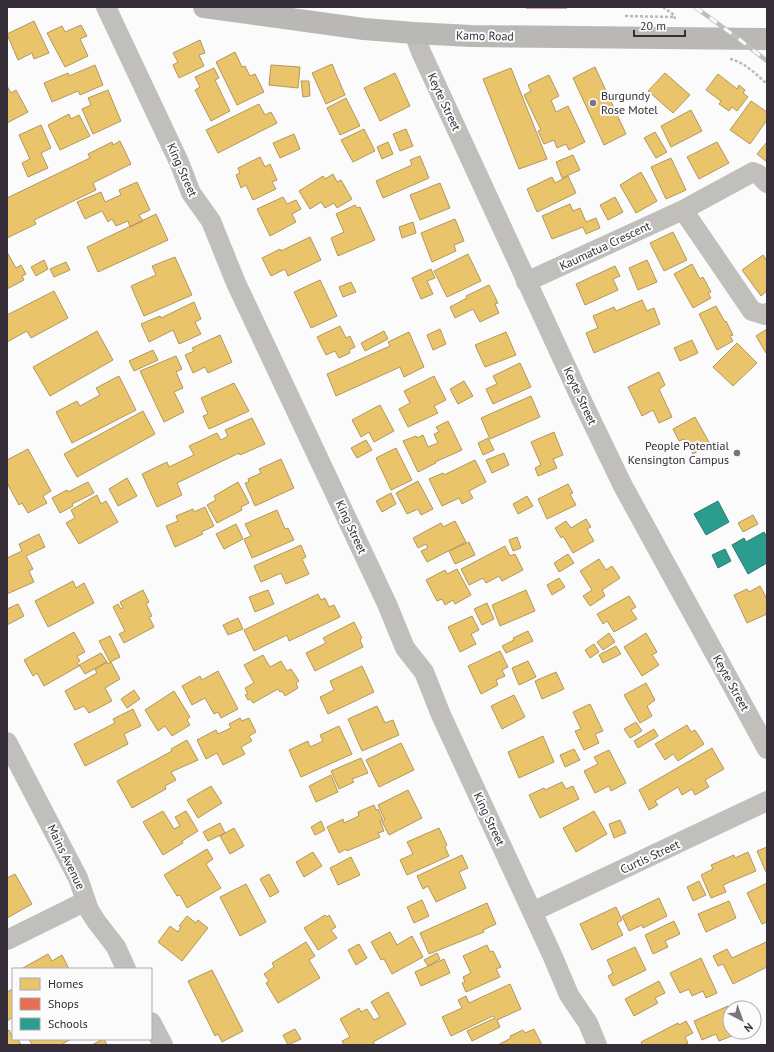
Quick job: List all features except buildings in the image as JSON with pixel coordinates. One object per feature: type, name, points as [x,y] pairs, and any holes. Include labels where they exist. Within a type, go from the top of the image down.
[{"type":"main road","name":"Kamo Road","points":[[204,7],[364,29],[414,33],[471,36],[767,39]]},
{"type":"street","name":"King Street","points":[[106,7],[179,162],[191,193],[211,221],[236,283],[374,576],[401,640],[424,672],[441,715],[553,957],[569,996],[588,1023],[597,1045]]},
{"type":"street","name":"Keyte Street","points":[[414,33],[526,282],[623,486],[767,749]]},
{"type":"street","name":"Kaumatua Crescent","points":[[526,282],[683,210],[753,172],[758,174],[767,183]]},
{"type":"street","points":[[683,210],[752,311],[764,315],[767,313]]},
{"type":"street","name":"Mains Avenue","points":[[7,742],[78,878],[92,916],[116,947],[126,968]]},
{"type":"street","name":"Curtis Street","points":[[532,912],[767,801]]},
{"type":"street","points":[[7,940],[86,901]]},
{"type":"street","points":[[152,1024],[163,1045]]},
{"type":"path","points":[[663,7],[674,15],[675,21]]},
{"type":"path","points":[[725,59],[736,60],[754,72],[767,84]]},
{"type":"railway","points":[[695,7],[767,61]]},
{"type":"place","name":"Burgundy Rose Motel","points":[[593,103]]},
{"type":"place","name":"People Potential Kensington Campus","points":[[737,453]]}]
